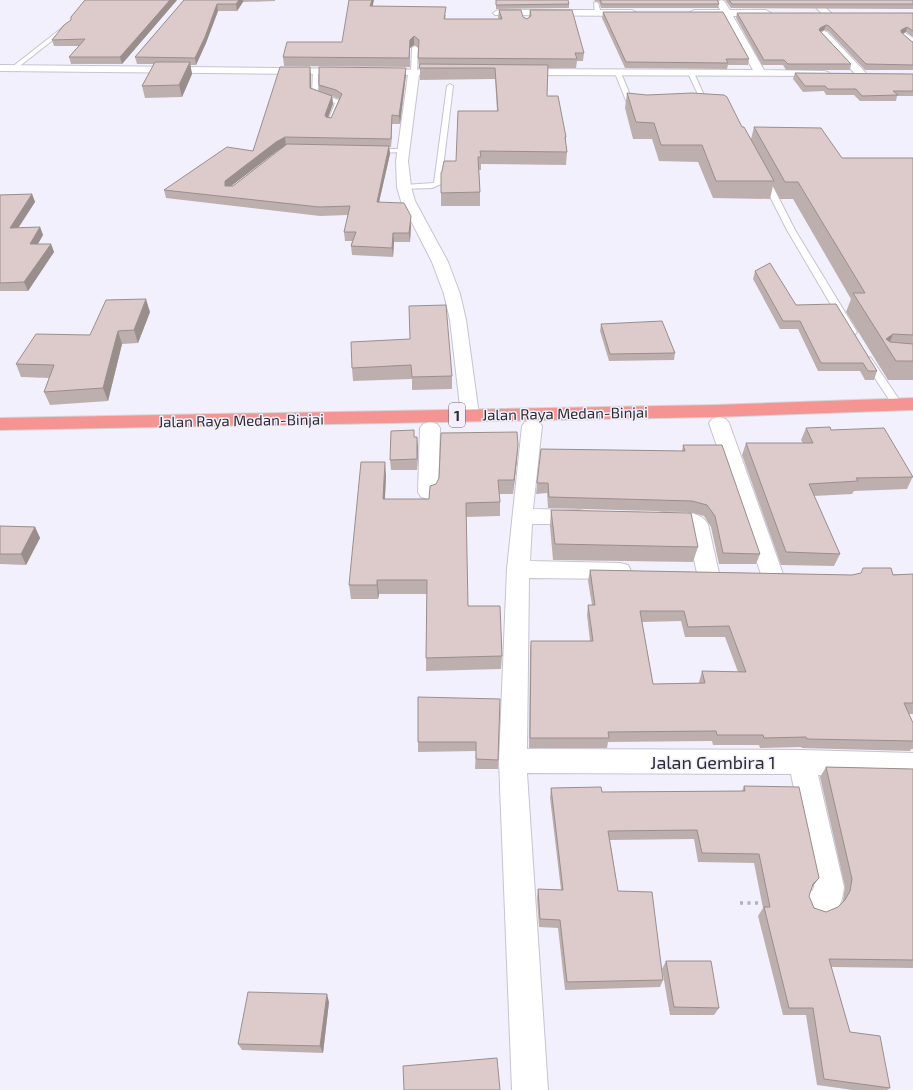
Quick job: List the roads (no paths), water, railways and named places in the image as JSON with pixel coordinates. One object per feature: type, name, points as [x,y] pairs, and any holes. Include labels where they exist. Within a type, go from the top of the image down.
[{"type":"highway","name":"Jalan Raya Medan-Binjai","points":[[0,424],[715,410],[905,404]]},
{"type":"highway","name":"Jalan Raya Medan-Binjai","points":[[0,436],[913,419]]},
{"type":"street","points":[[720,0],[760,73]]},
{"type":"street","points":[[811,13],[830,13],[813,0]]},
{"type":"street","points":[[498,13],[524,16],[637,10]]},
{"type":"street","points":[[686,13],[772,13]]},
{"type":"street","points":[[824,34],[865,74],[846,74]]},
{"type":"street","points":[[906,36],[913,43]]},
{"type":"street","points":[[125,69],[134,58]]},
{"type":"street","points":[[0,68],[464,72]]},
{"type":"street","points":[[414,72],[403,151],[404,187],[408,201],[440,262],[452,294],[458,320],[470,415]]},
{"type":"street","points":[[510,72],[831,74]]},
{"type":"street","points":[[719,422],[772,574]]},
{"type":"street","points":[[530,1090],[513,761],[518,569],[532,426]]},
{"type":"street","points":[[428,492],[430,428]]},
{"type":"street","points":[[522,516],[600,518]]},
{"type":"street","points":[[639,519],[689,520],[696,522],[699,527],[708,573]]},
{"type":"street","points":[[518,569],[637,571]]},
{"type":"street","points":[[684,572],[794,574]]},
{"type":"street","name":"Jalan Gembira 1","points":[[513,761],[802,762],[913,765]]},
{"type":"street","points":[[802,762],[829,887],[827,899],[818,904]]},
{"type":"lane","points":[[596,3],[598,13]]},
{"type":"lane","points":[[14,68],[69,25]]},
{"type":"lane","points":[[414,72],[415,48]]},
{"type":"lane","points":[[315,71],[315,95],[338,102],[330,124]]},
{"type":"lane","points":[[618,73],[630,103],[640,106]]},
{"type":"lane","points":[[691,73],[704,105]]},
{"type":"lane","points":[[404,187],[432,186],[437,184],[450,86]]},
{"type":"lane","points":[[695,107],[704,105],[716,106]]},
{"type":"lane","points":[[365,150],[403,151]]},
{"type":"lane","points":[[761,171],[791,230],[857,340]]},
{"type":"lane","points":[[864,353],[905,404]]}]
